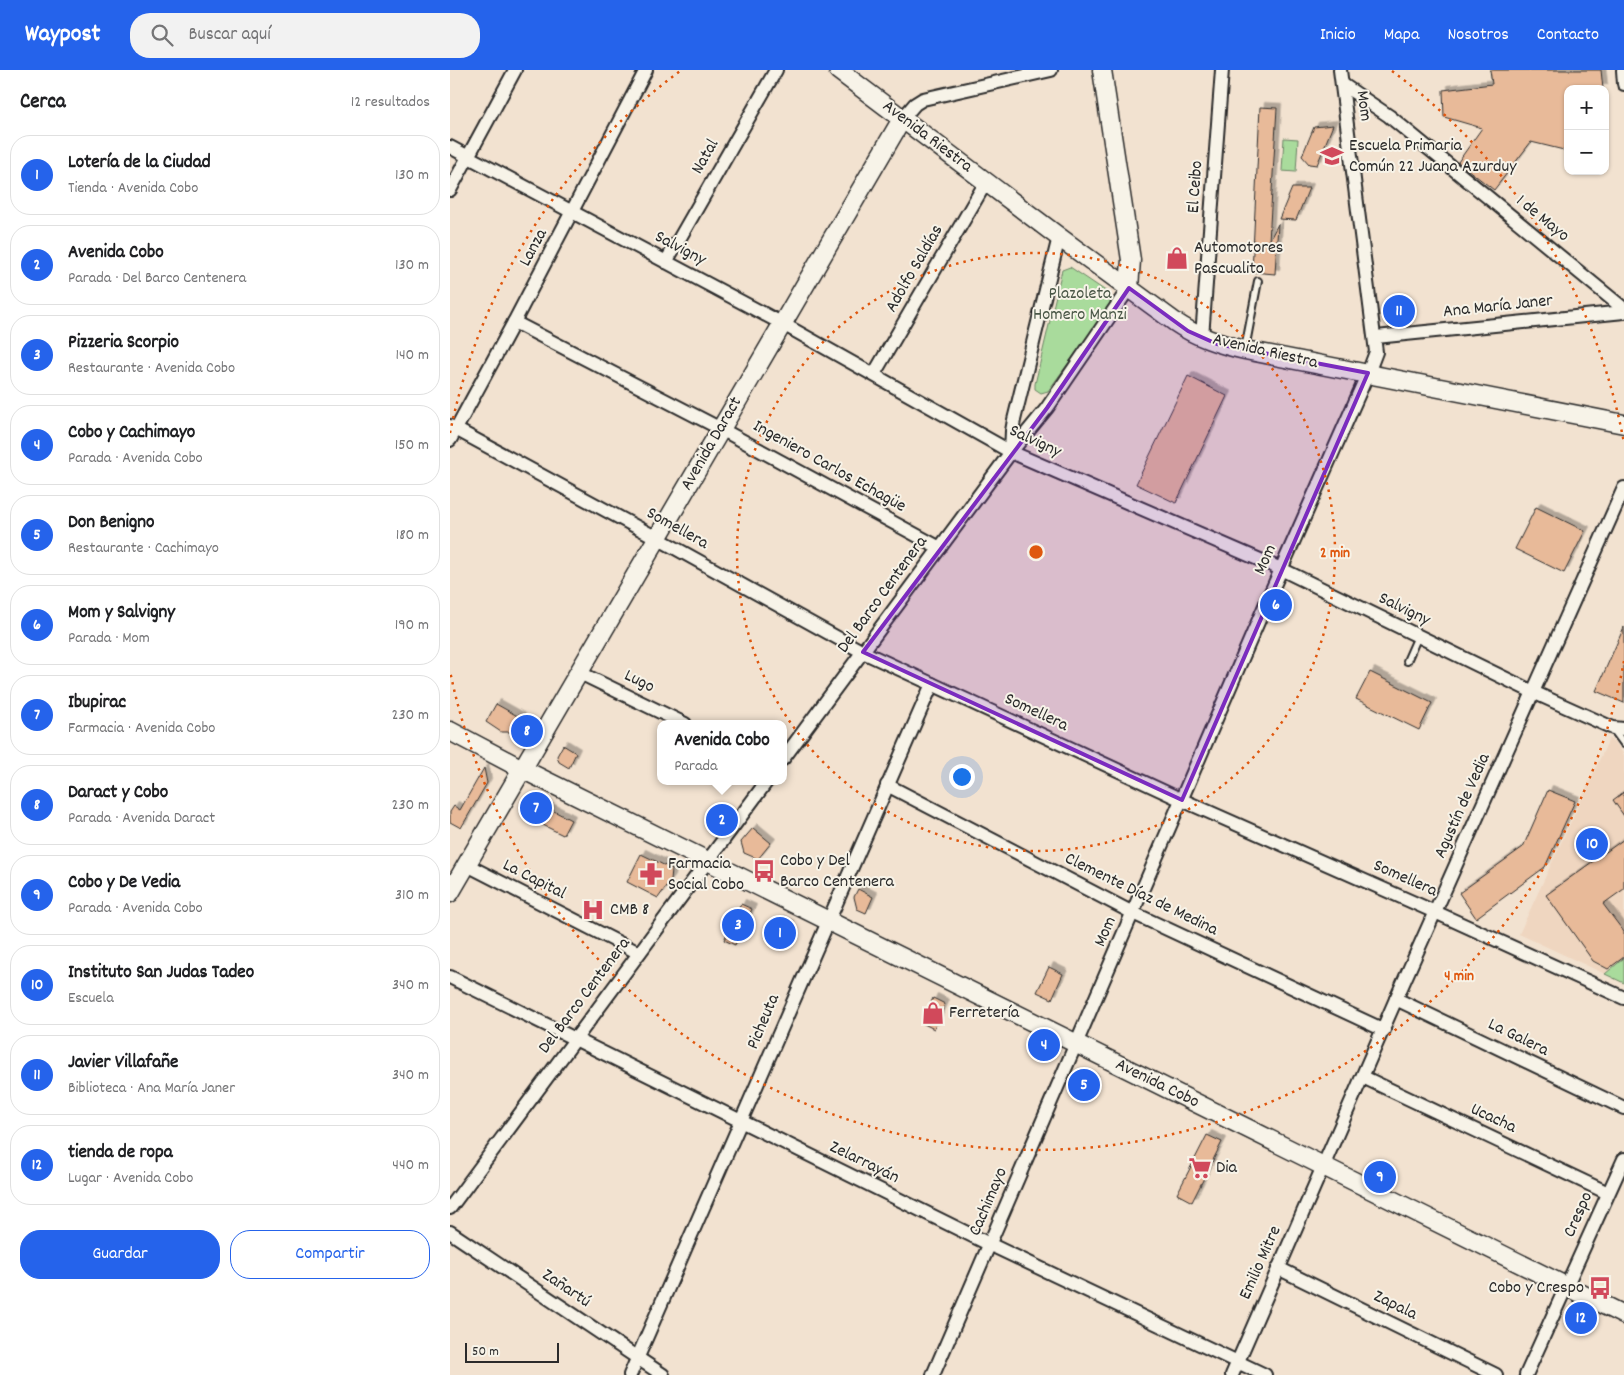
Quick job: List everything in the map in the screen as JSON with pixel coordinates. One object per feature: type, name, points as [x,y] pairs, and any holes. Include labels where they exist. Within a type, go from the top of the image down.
[{"type":"main road","name":"Avenida Riestra","points":[[838,70],[1174,322],[1217,344],[1624,424]]},
{"type":"main road","points":[[1102,70],[1131,260],[1129,288]]},
{"type":"main road","name":"Avenida Daract","points":[[450,893],[902,119]]},
{"type":"main road","name":"Avenida Cobo","points":[[450,731],[522,769],[1624,1314]]},
{"type":"street","points":[[450,190],[515,70]]},
{"type":"street","name":"Lanza","points":[[452,432],[514,322],[646,70]]},
{"type":"street","name":"Natal","points":[[666,262],[776,70]]},
{"type":"street","points":[[902,119],[915,104],[923,99],[1051,70]]},
{"type":"street","name":"El Ceibo","points":[[1202,337],[1222,70]]},
{"type":"street","name":"Mom","points":[[1076,1043],[1376,352],[1376,338],[1340,70]]},
{"type":"street","points":[[1622,70],[1624,84]]},
{"type":"street","name":"1 de Mayo","points":[[1342,84],[1389,116],[1624,311]]},
{"type":"street","name":"Salvigny","points":[[450,147],[783,324],[1012,452],[1281,569],[1534,692],[1618,729]]},
{"type":"street","name":"Adolfo Saldías","points":[[874,374],[986,182]]},
{"type":"street","points":[[1012,452],[1014,420],[1059,237]]},
{"type":"street","name":"Del Barco Centenera","points":[[787,754],[1012,452],[1047,408],[1129,288]]},
{"type":"street","name":"Ana María Janer","points":[[1376,338],[1624,311]]},
{"type":"street","name":"Ingeniero Carlos Echagüe","points":[[514,322],[722,429],[940,548]]},
{"type":"street","name":"Somellera","points":[[452,432],[657,538],[863,652],[1182,800],[1624,998]]},
{"type":"street","name":"Agustín de Vedia","points":[[1324,1166],[1396,999],[1624,488]]},
{"type":"street","name":"Lugo","points":[[578,672],[677,720]]},
{"type":"street","name":"Picheuta","points":[[630,1375],[932,684]]},
{"type":"street","name":"Del Barco Centenera","points":[[450,1208],[764,785]]},
{"type":"street","name":"Clemente Díaz de Medina","points":[[887,785],[1133,913],[1384,1030]]},
{"type":"street","name":"La Capital","points":[[467,865],[639,953]]},
{"type":"street","name":"Zelarrayán","points":[[450,977],[990,1244],[1265,1375]]},
{"type":"street","name":"La Galera","points":[[1396,999],[1624,1108]]},
{"type":"street","name":"Cachimayo","points":[[933,1375],[1076,1043]]},
{"type":"street","name":"Ucacha","points":[[1363,1077],[1608,1193]]},
{"type":"street","name":"Crespo","points":[[1526,1375],[1624,1159]]},
{"type":"street","name":"Emilio Mitre","points":[[1232,1375],[1324,1166]]},
{"type":"street","name":"Zañartú","points":[[450,1232],[663,1375]]},
{"type":"street","name":"Zapala","points":[[1278,1268],[1496,1375]]},
{"type":"lane","points":[[1245,350],[1258,281]]},
{"type":"lane","points":[[1407,661],[1418,636]]},
{"type":"lane","points":[[1618,729],[1624,744]]},
{"type":"highlighted area","points":[[1129,288],[1188,331],[1217,344],[1368,373],[1182,800],[863,652],[1047,408]]},
{"type":"shaded area","points":[[1609,739],[1615,742],[1624,755],[1624,958],[1605,974],[1519,934]]},
{"type":"green space","points":[[1284,138],[1298,139],[1296,172],[1282,171]]},
{"type":"green space","name":"Plazoleta Homero Manzi","points":[[1070,267],[1110,294],[1110,306],[1048,391],[1041,393],[1035,389],[1035,384],[1062,270]]},
{"type":"green space","points":[[1624,958],[1624,983],[1605,974]]},
{"type":"building","points":[[1490,70],[1601,70],[1603,85],[1564,85],[1564,150],[1531,142],[1494,190],[1458,162],[1482,128],[1444,117],[1443,90],[1492,84]]},
{"type":"building","points":[[1260,107],[1277,108],[1269,241],[1278,224],[1275,274],[1252,272]]},
{"type":"building","points":[[1333,125],[1317,165],[1309,164],[1302,156],[1314,127]]},
{"type":"building","points":[[1292,188],[1309,188],[1296,220],[1279,219]]},
{"type":"building","points":[[1188,376],[1227,396],[1176,503],[1136,484]]},
{"type":"building","points":[[1536,507],[1585,531],[1564,573],[1515,549]]},
{"type":"building","points":[[1624,627],[1624,703],[1596,691]]},
{"type":"building","points":[[1370,672],[1432,703],[1419,730],[1356,699]]},
{"type":"building","points":[[496,704],[521,718],[510,732],[501,732],[486,722]]},
{"type":"building","points":[[563,745],[576,753],[569,768],[559,762],[557,756]]},
{"type":"building","points":[[484,768],[487,783],[461,828],[450,822],[450,812],[454,806],[460,810]]},
{"type":"building","points":[[1548,790],[1575,801],[1545,867],[1476,918],[1459,893],[1523,847]]},
{"type":"building","points":[[1624,792],[1624,816],[1613,800]]},
{"type":"building","points":[[531,799],[571,820],[563,835],[523,815]]},
{"type":"building","points":[[753,828],[771,843],[758,859],[744,853],[741,842]]},
{"type":"building","points":[[1624,839],[1624,889],[1603,904],[1624,932],[1624,957],[1608,969],[1593,961],[1546,895]]},
{"type":"building","name":"Farmacia Social Cobo","points":[[641,854],[672,869],[671,880],[658,898],[627,882]]},
{"type":"building","points":[[858,889],[873,897],[866,913],[857,909],[854,897]]},
{"type":"building","points":[[741,904],[752,909],[735,945],[724,940]]},
{"type":"building","points":[[779,920],[790,925],[780,945],[770,940]]},
{"type":"building","points":[[1049,967],[1063,974],[1052,999],[1037,992]]},
{"type":"building","name":"Ferretería","points":[[933,998],[945,1004],[934,1029],[922,1023]]},
{"type":"building","points":[[1085,1075],[1095,1080],[1087,1096],[1074,1090],[1080,1077]]},
{"type":"building","name":"Dia","points":[[1207,1135],[1222,1142],[1192,1202],[1177,1194]]},
{"type":"building","points":[[1574,1310],[1592,1318],[1588,1326],[1570,1318]]},
{"type":"place","name":"Escuela Primaria Común 22 Juana Azurduy","points":[[1332,156]]},
{"type":"place","name":"Automotores Pascualito","points":[[1177,258]]},
{"type":"place","name":"Javier Villafañe","points":[[1399,311]]},
{"type":"place","name":"Mom y Salvigny","points":[[1276,605]]},
{"type":"place","name":"Daract y Cobo","points":[[527,731]]},
{"type":"place","name":"Ibupirac","points":[[536,808]]},
{"type":"place","name":"Avenida Cobo","points":[[722,820]]},
{"type":"place","name":"Instituto San Judas Tadeo","points":[[1592,844]]},
{"type":"place","name":"Cobo y Del Barco Centenera","points":[[764,871]]},
{"type":"place","name":"Farmacia Social Cobo","points":[[651,874]]},
{"type":"place","name":"CMB 8","points":[[593,910]]},
{"type":"place","name":"Pizzeria Scorpio","points":[[738,925]]},
{"type":"place","name":"Lotería de la Ciudad","points":[[780,933]]},
{"type":"place","name":"Ferretería","points":[[933,1013]]},
{"type":"place","name":"Cobo y Cachimayo","points":[[1044,1045]]},
{"type":"place","name":"Don Benigno","points":[[1084,1085]]},
{"type":"place","name":"Dia","points":[[1200,1168]]},
{"type":"place","name":"Cobo y De Vedia","points":[[1380,1177]]},
{"type":"place","name":"Cobo y Crespo","points":[[1600,1288]]},
{"type":"place","name":"tienda de ropa","points":[[1581,1318]]}]
